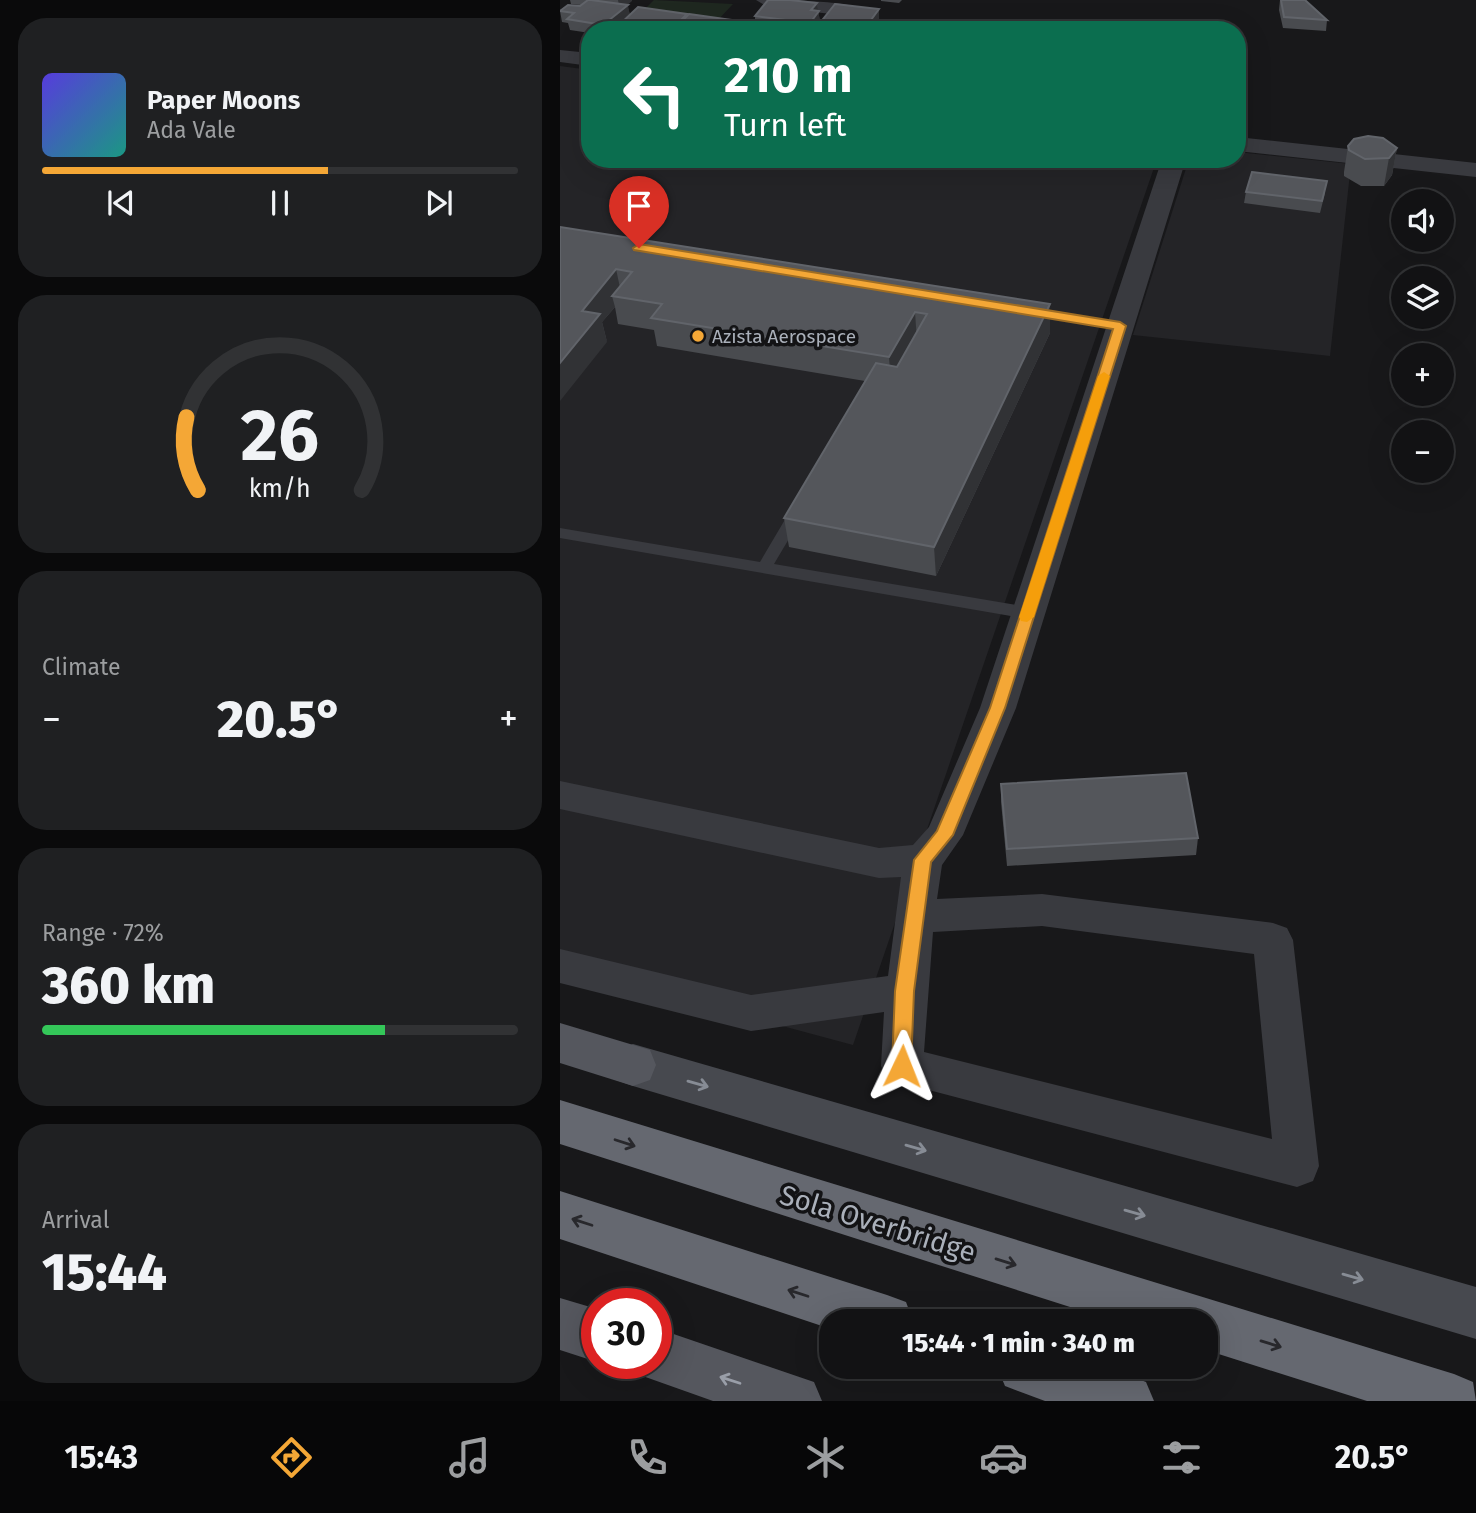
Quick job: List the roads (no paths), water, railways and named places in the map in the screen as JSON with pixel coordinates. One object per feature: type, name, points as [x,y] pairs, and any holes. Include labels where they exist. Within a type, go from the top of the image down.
[{"type":"highway","name":"Sola Overbridge","points":[[560,1122],[1158,1309]]},
{"type":"highway","points":[[560,1215],[850,1309]]},
{"type":"highway","points":[[1218,1328],[1454,1401]]},
{"type":"highway","points":[[1060,1379],[1127,1401]]},
{"type":"main road","points":[[560,1043],[1476,1313]]},
{"type":"main road","points":[[560,1324],[581,1331]]},
{"type":"main road","points":[[672,1360],[795,1401]]},
{"type":"street","points":[[766,0],[855,11]]},
{"type":"street","points":[[560,56],[581,59]]},
{"type":"street","points":[[1246,145],[1476,170]]},
{"type":"street","points":[[915,917],[1042,910],[1273,940],[1297,1166],[902,1066],[905,991],[915,917],[923,860],[944,835],[998,708],[1171,168]]},
{"type":"street","points":[[560,795],[879,863],[923,860]]},
{"type":"street","points":[[560,966],[751,1013],[905,991]]},
{"type":"street","points":[[560,1027],[633,1065]]},
{"type":"lane","points":[[1017,309],[1120,326]]},
{"type":"lane","points":[[764,568],[806,495]]},
{"type":"lane","points":[[560,533],[1028,613]]},
{"type":"place","name":"Azista Aerospace","points":[[698,336]]}]
